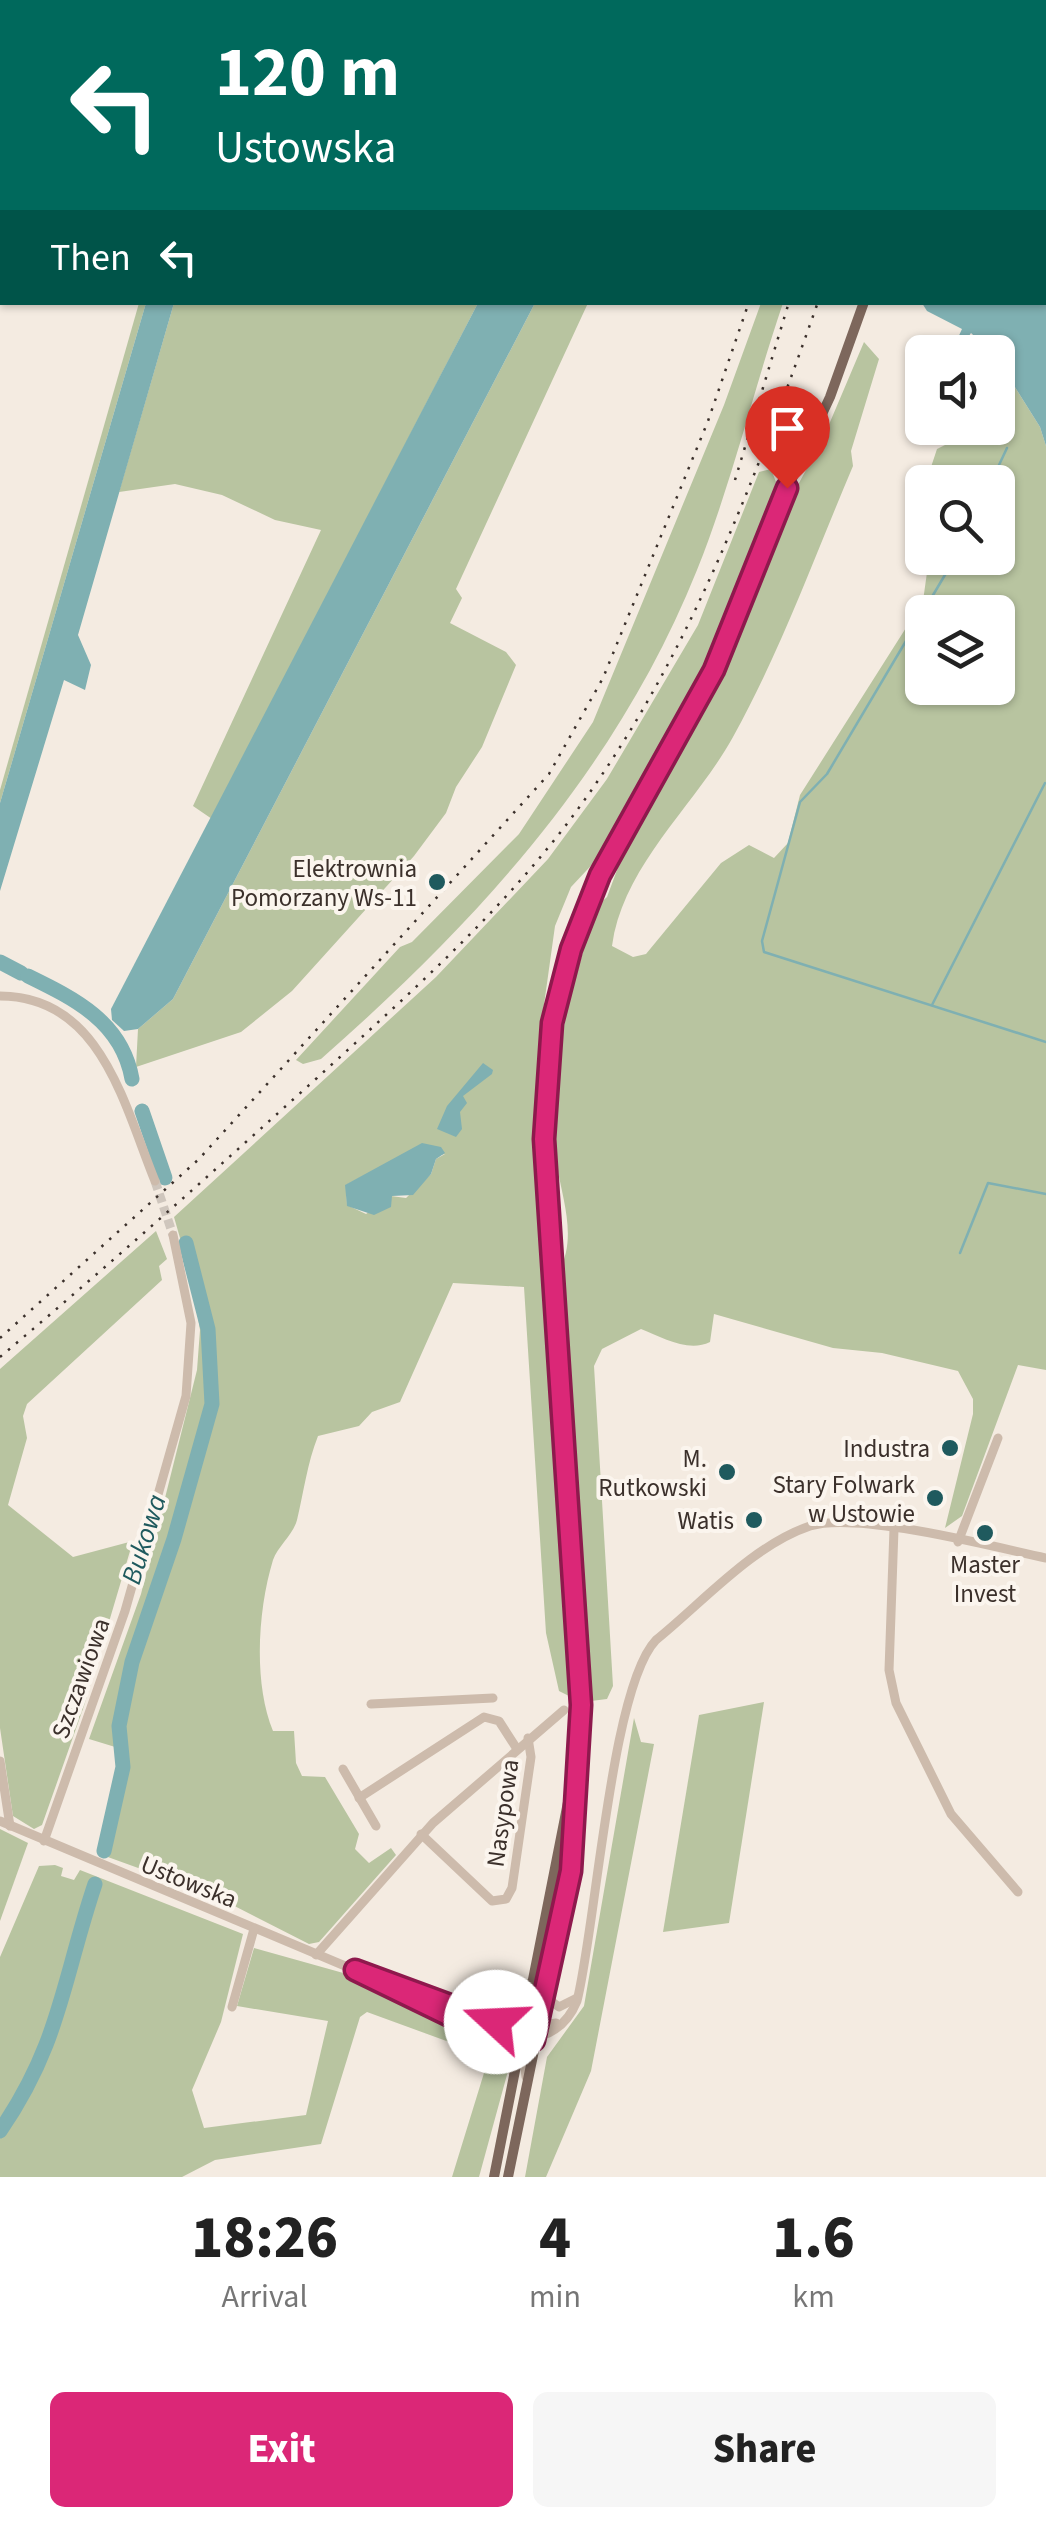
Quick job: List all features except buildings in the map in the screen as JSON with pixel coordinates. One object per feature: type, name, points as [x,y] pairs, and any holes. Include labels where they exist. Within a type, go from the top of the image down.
[{"type":"main road","points":[[508,2177],[526,2082],[524,2035],[546,1986],[571,1871],[578,1757],[579,1670],[546,1190],[544,1119],[548,1052],[561,986],[583,914],[620,836],[714,670],[776,513],[838,377],[863,305]]},
{"type":"main road","points":[[494,2177],[578,1757]]},
{"type":"street","points":[[0,996],[27,996],[48,1003],[89,1040],[120,1088],[156,1182]]},
{"type":"street","name":"Szczawiowa","points":[[44,1841],[130,1596],[186,1396],[191,1323],[173,1235]]},
{"type":"street","points":[[958,1542],[998,1438]]},
{"type":"street","points":[[524,2035],[563,2020],[579,1996],[626,1712],[652,1644],[772,1546],[806,1528],[826,1523],[894,1529],[1046,1558]]},
{"type":"street","points":[[894,1529],[889,1670],[896,1703],[951,1814],[1018,1892]]},
{"type":"street","points":[[371,1704],[492,1698]]},
{"type":"street","name":"Nasypowa","points":[[316,1956],[422,1834],[564,1710]]},
{"type":"street","name":"Nasypowa","points":[[359,1798],[484,1718],[499,1720],[517,1749]]},
{"type":"street","name":"Nasypowa","points":[[422,1834],[492,1902],[506,1899],[512,1888],[531,1757],[528,1738]]},
{"type":"street","name":"Ustowska","points":[[0,1761],[5,1824],[316,1956],[524,2035]]},
{"type":"street","points":[[343,1769],[376,1826]]},
{"type":"street","points":[[232,2007],[254,1929]]},
{"type":"street","name":"Ustowska","points":[[355,1970],[478,2031],[504,2050],[513,2077]]},
{"type":"street","points":[[478,2015],[497,2015],[513,2007],[534,1976]]},
{"type":"street","points":[[546,1986],[548,1998],[558,2006],[571,2004],[579,1996]]},
{"type":"street","name":"Ustowska","points":[[478,2031],[524,2035]]},
{"type":"green space","points":[[138,305],[145,305],[0,803],[0,790]]},
{"type":"green space","points":[[173,305],[477,305],[212,819],[193,806],[321,530],[275,520],[222,495],[175,484],[119,492]]},
{"type":"green space","points":[[534,305],[587,305],[456,589],[462,598],[450,623],[506,652],[516,665],[482,747],[456,787],[446,813],[414,856],[292,991],[241,1032],[136,1067],[138,1029],[173,999]]},
{"type":"green space","points":[[760,305],[782,305],[697,570],[627,711],[585,776],[538,837],[435,952],[321,1059],[303,1064],[296,1060],[400,947],[412,942],[519,834],[593,722],[724,405]]},
{"type":"green space","points":[[864,342],[879,359],[851,451],[853,466],[796,603],[733,737],[630,889],[612,946],[633,957],[646,954],[721,863],[749,845],[774,858],[788,843],[800,795],[905,629],[905,705],[1015,705],[1015,595],[924,595],[927,575],[1015,575],[1015,465],[932,465],[937,449],[945,445],[1015,445],[1015,387],[1040,427],[1046,446],[1046,1370],[1018,1365],[962,1516],[945,1528],[973,1414],[973,1399],[958,1371],[882,1353],[833,1348],[714,1314],[710,1342],[702,1345],[675,1343],[641,1329],[602,1349],[594,1366],[613,1686],[607,1699],[591,1701],[559,1271],[568,1233],[553,1133],[556,1067],[595,908],[607,897],[633,827],[726,667],[783,512],[822,441]]},
{"type":"green space","points":[[771,469],[776,482],[734,608],[703,676],[601,855],[571,887],[555,926],[542,1019],[535,1142],[573,1698],[559,1691],[546,1633],[524,1287],[453,1283],[400,1402],[372,1412],[359,1426],[318,1436],[297,1520],[275,1555],[268,1579],[261,1623],[260,1668],[273,1731],[294,1731],[296,1763],[302,1776],[325,1777],[359,1834],[355,1849],[369,1863],[391,1848],[396,1855],[319,1942],[309,1944],[213,1895],[105,1856],[125,1750],[89,1739],[141,1594],[197,1370],[200,1330],[192,1280],[174,1217],[436,977],[548,859],[607,779],[698,625],[759,472]],"holes":[[[445,1154],[436,1159],[431,1174],[406,1198],[391,1196],[366,1214],[347,1205],[346,1185],[380,1167]]]},
{"type":"green space","points":[[156,1231],[167,1259],[159,1266],[162,1280],[27,1404],[23,1416],[27,1438],[8,1505],[73,1557],[133,1541],[84,1706],[42,1825],[34,1829],[13,1816],[0,1728],[0,1369]]},
{"type":"green space","points":[[764,1702],[729,1923],[663,1932],[699,1715]]},
{"type":"green space","points":[[634,1718],[641,1742],[654,1744],[591,2071],[546,2177],[525,2177],[547,2057],[584,2006]]},
{"type":"green space","points":[[0,1829],[28,1843],[0,1921]]},
{"type":"green space","points":[[39,1866],[63,1868],[61,1876],[74,1880],[80,1870],[243,1934],[221,2022],[192,2090],[204,2128],[306,2115],[328,2021],[237,2006],[254,1948],[354,1976],[501,2053],[508,2071],[479,2177],[452,2177],[484,2073],[471,2050],[367,2012],[360,2017],[321,2144],[215,2160],[182,2177],[0,2177],[0,1957]]},
{"type":"water","points":[[145,305],[173,305],[78,635],[91,665],[85,690],[64,680],[0,891],[0,803]]},
{"type":"water","points":[[477,305],[534,305],[173,999],[138,1029],[124,1031],[112,1020],[111,1009]]},
{"type":"water","points":[[923,305],[1046,305],[1046,446],[1040,427],[1015,387],[1015,335],[959,335],[962,329],[927,311]]},
{"type":"water","points":[[483,1063],[493,1070],[492,1074],[463,1096],[467,1103],[460,1112],[462,1129],[456,1137],[437,1129],[447,1106]]},
{"type":"water","points":[[422,1143],[441,1147],[445,1153],[436,1159],[431,1174],[413,1195],[392,1196],[391,1207],[374,1215],[347,1206],[345,1185]]},
{"type":"waterway","points":[[999,465],[1007,448]]},
{"type":"waterway","points":[[933,595],[945,575]]},
{"type":"waterway","points":[[905,643],[827,774],[800,802],[762,941],[764,952],[1046,1042]]},
{"type":"waterway","points":[[932,1005],[1045,783]]},
{"type":"waterway","name":"Bukowa","points":[[0,962],[21,973]]},
{"type":"waterway","name":"Bukowa","points":[[28,976],[79,1004],[107,1027],[127,1059],[132,1079]]},
{"type":"waterway","name":"Bukowa","points":[[142,1111],[165,1178]]},
{"type":"waterway","points":[[960,1253],[988,1183],[1046,1194]]},
{"type":"waterway","name":"Bukowa","points":[[104,1851],[123,1767],[119,1726],[132,1662],[174,1539],[212,1404],[208,1329],[186,1243]]},
{"type":"waterway","name":"Bukowa","points":[[0,2131],[48,2040],[95,1884]]},
{"type":"tunnel","points":[[155,1181],[173,1235]]},
{"type":"railway","points":[[0,1338],[199,1159],[549,774],[603,678],[708,421],[748,305]]},
{"type":"railway","points":[[735,480],[788,305]]},
{"type":"railway","points":[[0,1357],[393,1008],[502,901],[567,824],[633,727],[695,610],[749,488],[817,305]]},
{"type":"place","name":"Elektrownia Pomorzany Ws-11","points":[[437,882]]},
{"type":"place","name":"Industra","points":[[950,1448]]},
{"type":"place","name":"M. Rutkowski","points":[[727,1472]]},
{"type":"place","name":"Stary Folwark w Ustowie","points":[[935,1498]]},
{"type":"place","name":"Watis","points":[[754,1520]]},
{"type":"place","name":"Master Invest","points":[[985,1533]]},
{"type":"route","points":[[496,2022],[355,1970],[489,2035],[509,2041],[534,2040],[571,1871],[581,1705],[544,1139],[545,1080],[552,1023],[571,949],[600,875],[714,670],[787,488]]}]
